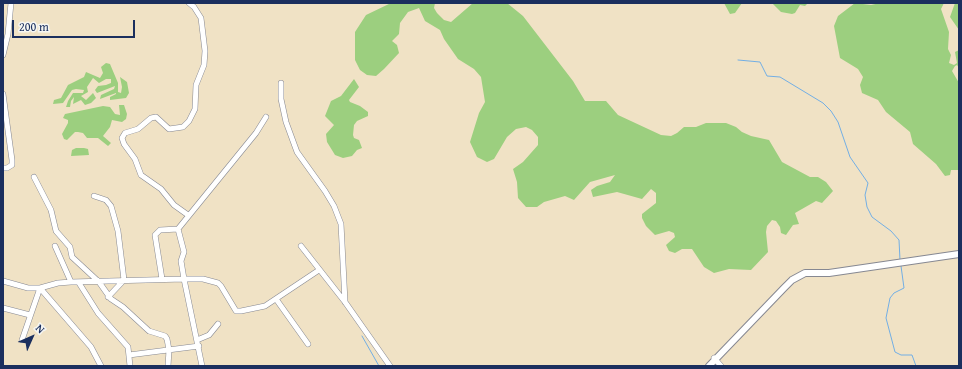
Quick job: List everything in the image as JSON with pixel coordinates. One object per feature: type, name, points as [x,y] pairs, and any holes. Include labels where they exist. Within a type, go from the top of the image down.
[{"type":"main road","points":[[709,366],[714,358],[792,280],[805,273],[829,273],[959,254]]},
{"type":"street","points":[[3,55],[8,34],[11,3]]},
{"type":"street","points":[[188,215],[174,205],[161,189],[141,175],[135,159],[124,144],[122,138],[125,133],[138,129],[151,118],[156,117],[169,129],[184,127],[195,109],[196,85],[204,65],[205,51],[201,18],[194,7],[189,3]]},
{"type":"street","points":[[281,83],[281,99],[286,122],[297,152],[325,191],[342,224],[345,302]]},
{"type":"street","points":[[3,94],[12,165],[7,168],[3,168]]},
{"type":"street","points":[[178,229],[256,133],[266,117]]},
{"type":"street","points":[[34,177],[51,210],[56,231],[70,247],[72,257],[99,282],[108,297],[123,307],[149,332],[165,336],[167,339],[168,366]]},
{"type":"street","points":[[94,196],[106,200],[112,206],[118,230],[124,280]]},
{"type":"street","points":[[178,229],[184,252],[181,261],[184,279],[202,366]]},
{"type":"street","points":[[162,279],[155,235],[160,230],[178,229]]},
{"type":"street","points":[[55,246],[71,282]]},
{"type":"street","points":[[300,246],[345,302],[390,366]]},
{"type":"street","points":[[3,281],[28,288],[40,288],[58,283],[71,282],[203,279],[218,283],[222,286],[236,311],[265,306],[319,270]]},
{"type":"street","points":[[108,297],[124,280]]},
{"type":"street","points":[[79,283],[98,313],[126,345],[130,366]]},
{"type":"street","points":[[22,340],[40,288]]},
{"type":"street","points":[[40,288],[91,347],[101,366]]},
{"type":"street","points":[[276,299],[308,344]]},
{"type":"street","points":[[3,308],[30,315]]},
{"type":"street","points":[[197,340],[209,335],[218,324]]},
{"type":"street","points":[[129,355],[199,346]]},
{"type":"street","points":[[714,358],[721,366]]},
{"type":"green space","points":[[391,3],[435,3],[434,8],[437,13],[444,20],[451,22],[473,3],[507,3],[523,16],[573,81],[585,101],[606,101],[618,115],[661,135],[671,136],[684,127],[696,127],[706,123],[726,123],[751,136],[769,140],[782,162],[810,177],[818,177],[826,182],[833,191],[822,203],[816,201],[795,213],[799,224],[793,225],[786,235],[781,233],[780,227],[776,221],[772,220],[767,226],[766,232],[768,252],[751,270],[729,269],[714,273],[704,267],[692,249],[682,249],[675,253],[669,251],[666,245],[675,237],[674,233],[669,231],[655,235],[646,226],[642,218],[642,214],[656,203],[656,193],[651,189],[642,199],[617,192],[593,197],[591,190],[597,186],[610,182],[615,175],[590,182],[574,200],[565,196],[544,202],[537,207],[526,207],[518,198],[517,182],[513,169],[523,162],[538,145],[538,137],[532,130],[526,127],[516,129],[507,137],[494,159],[487,162],[477,157],[470,142],[479,113],[485,102],[481,77],[474,69],[458,59],[444,39],[440,30],[425,21],[419,8],[408,12],[400,23],[399,34],[392,41],[397,45],[399,53],[384,69],[376,76],[367,75],[360,70],[355,60],[355,32],[366,15]]},
{"type":"green space","points":[[724,3],[742,3],[735,13],[730,14]]},
{"type":"green space","points":[[772,3],[808,3],[805,6],[800,5],[795,13],[792,14],[781,12]]},
{"type":"green space","points":[[855,3],[871,5],[880,3],[944,3],[941,9],[949,32],[948,49],[951,55],[949,63],[954,65],[957,63],[955,52],[959,50],[959,68],[957,65],[952,71],[959,83],[959,170],[951,170],[950,175],[945,176],[936,164],[913,144],[910,132],[886,112],[878,100],[862,93],[860,85],[863,77],[858,69],[840,58],[834,26],[838,16]]},
{"type":"green space","points":[[955,3],[959,3],[959,30],[950,17]]},
{"type":"green space","points":[[106,63],[110,64],[118,83],[118,92],[121,93],[122,87],[120,77],[127,82],[129,93],[126,98],[110,100],[110,97],[116,93],[100,99],[101,95],[114,89],[115,86],[97,93],[95,90],[98,86],[111,83],[111,79],[106,79],[99,83],[93,78],[87,87],[88,92],[81,96],[86,100],[93,93],[96,98],[91,103],[85,105],[81,100],[73,104],[74,97],[71,101],[70,107],[66,107],[73,93],[83,93],[84,90],[76,89],[72,90],[63,103],[53,104],[54,100],[61,98],[68,85],[84,77],[86,72],[100,78],[103,73],[101,67]]},
{"type":"green space","points":[[354,79],[359,87],[349,100],[368,112],[368,116],[357,121],[354,125],[354,138],[359,140],[362,148],[357,150],[352,156],[343,158],[335,155],[327,142],[326,134],[334,125],[325,116],[331,101],[341,96]]},
{"type":"green space","points":[[119,105],[124,105],[127,114],[126,119],[122,122],[112,120],[110,127],[103,136],[111,143],[108,146],[98,138],[87,138],[83,133],[78,132],[75,132],[67,140],[64,139],[62,134],[68,123],[68,120],[63,118],[65,114],[103,106],[110,107],[115,114],[120,115]]},
{"type":"green space","points":[[76,148],[88,149],[89,155],[71,156],[72,150]]},
{"type":"waterway","points":[[738,60],[760,62],[767,76],[780,77],[823,103],[831,111],[838,122],[850,157],[868,183],[865,195],[867,207],[872,217],[891,231],[899,240],[900,260]]},
{"type":"waterway","points":[[901,266],[904,288],[894,293],[890,298],[886,318],[895,352],[901,355],[912,355],[916,366]]},
{"type":"waterway","points":[[362,336],[379,366]]}]
